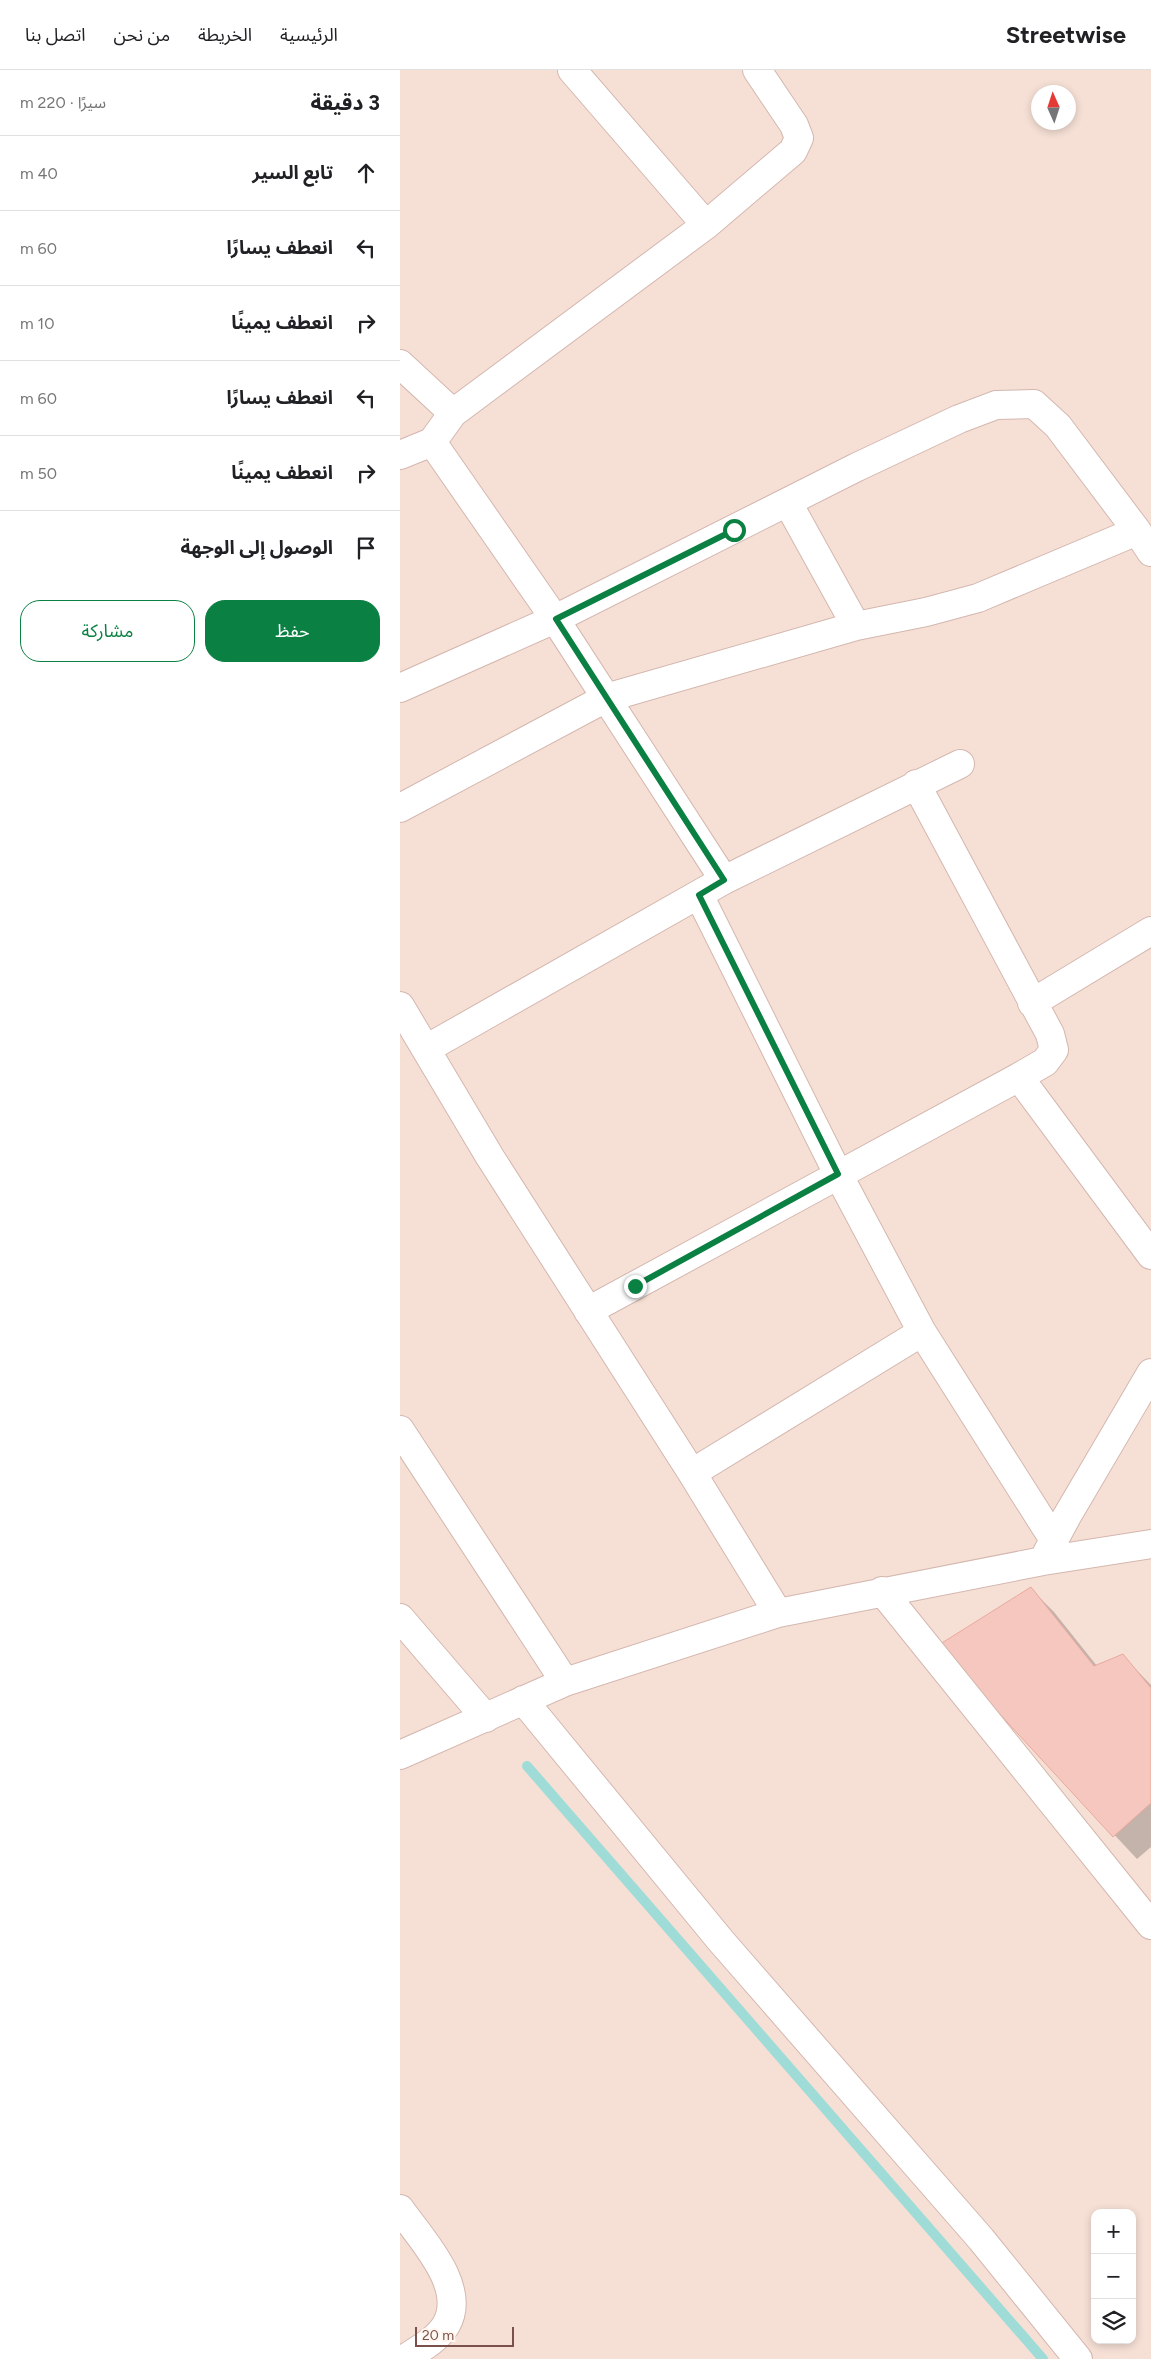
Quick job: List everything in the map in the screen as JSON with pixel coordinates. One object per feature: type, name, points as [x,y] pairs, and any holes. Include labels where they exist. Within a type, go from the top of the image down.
[{"type":"street","points":[[572,70],[706,225]]},
{"type":"street","points":[[400,456],[432,442],[453,412],[706,225],[794,151],[798,138],[794,125],[757,70]]},
{"type":"street","points":[[400,364],[453,412]]},
{"type":"street","points":[[400,688],[556,619],[959,419],[996,405],[1034,404],[1058,426],[1144,541],[978,598],[926,612],[856,626],[606,698],[400,808]]},
{"type":"street","points":[[432,442],[556,619],[724,880]]},
{"type":"street","points":[[788,503],[856,626]]},
{"type":"street","points":[[426,1049],[724,880],[960,764]]},
{"type":"street","points":[[588,1311],[1019,1077],[1044,1062],[1054,1050],[1050,1034],[916,784]]},
{"type":"street","points":[[699,895],[838,1174],[922,1332],[1048,1550]]},
{"type":"street","points":[[1032,1003],[1151,931]]},
{"type":"street","points":[[400,1006],[490,1157],[692,1473],[778,1613]]},
{"type":"street","points":[[1019,1077],[1151,1255]]},
{"type":"street","points":[[692,1473],[922,1332]]},
{"type":"street","points":[[1048,1550],[1151,1373]]},
{"type":"street","points":[[400,1430],[565,1682]]},
{"type":"street","points":[[400,1755],[565,1682],[778,1613],[882,1591],[1048,1550],[1151,1544]]},
{"type":"street","points":[[882,1591],[1147,1911]]},
{"type":"street","points":[[400,1618],[486,1718]]},
{"type":"street","points":[[523,1700],[721,1941],[981,2239],[1078,2359]]},
{"type":"street","points":[[400,2209],[443,2270],[450,2287],[452,2307],[446,2325],[430,2341],[404,2359]]},
{"type":"shaded area","points":[[400,70],[1151,70],[1151,2359],[400,2359]]},
{"type":"building","points":[[1031,1587],[1094,1666],[1123,1654],[1151,1688],[1151,1803],[1113,1837],[937,1646]]},
{"type":"waterway","points":[[527,1766],[1043,2359]]},
{"type":"route","points":[[635,1286],[838,1174],[699,895],[724,880],[556,619],[734,530]]}]
